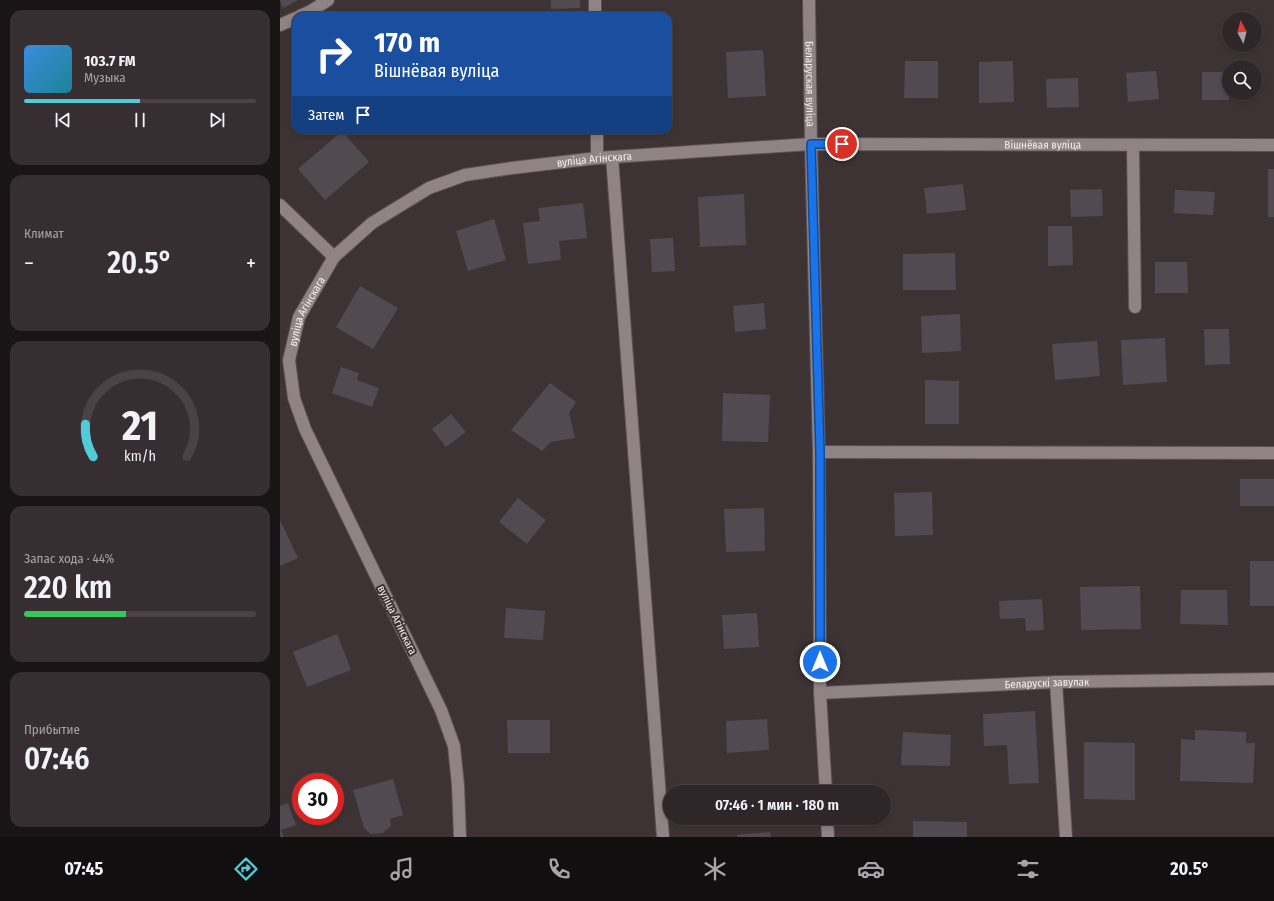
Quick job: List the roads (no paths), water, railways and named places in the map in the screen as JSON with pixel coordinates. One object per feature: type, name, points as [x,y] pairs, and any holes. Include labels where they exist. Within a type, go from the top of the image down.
[{"type":"street","points":[[309,12],[328,0]]},
{"type":"street","points":[[595,0],[595,12]]},
{"type":"street","name":"Беларуская вуліца","points":[[809,0],[811,144],[820,452],[820,693],[826,785]]},
{"type":"street","points":[[280,25],[292,20]]},
{"type":"street","points":[[597,134],[597,158]]},
{"type":"street","name":"Вішнёвая вуліца","points":[[811,144],[1274,145]]},
{"type":"street","name":"вуліца Агінскага","points":[[460,837],[458,785],[454,746],[441,710],[305,429],[294,398],[289,360],[299,317],[334,257],[372,223],[429,188],[465,175],[597,158],[811,144]]},
{"type":"street","points":[[1133,145],[1135,307]]},
{"type":"street","points":[[612,157],[663,837]]},
{"type":"street","points":[[280,205],[334,257]]},
{"type":"street","points":[[820,452],[1274,453]]},
{"type":"street","name":"Беларускі завулак","points":[[820,693],[1056,682],[1274,679]]},
{"type":"street","points":[[1056,682],[1066,837]]},
{"type":"street","points":[[827,825],[828,837]]}]
